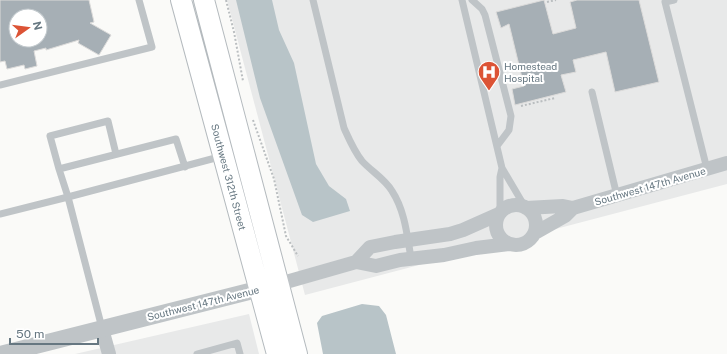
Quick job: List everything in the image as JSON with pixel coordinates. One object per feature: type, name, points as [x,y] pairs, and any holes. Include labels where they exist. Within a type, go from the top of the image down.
[{"type":"main road","name":"Southwest 312th Street","points":[[181,0],[277,354]]},
{"type":"main road","name":"Southwest 312th Street","points":[[204,0],[297,354]]},
{"type":"street","name":"Southwest 147th Avenue","points":[[526,208],[563,206],[573,208],[727,163]]},
{"type":"street","points":[[515,205],[526,208],[535,221],[535,233],[525,243],[509,244],[498,234],[496,224],[500,213],[504,208],[515,205]]},
{"type":"street","name":"Southwest 147th Avenue","points":[[535,233],[565,216],[573,208]]},
{"type":"street","points":[[356,262],[370,247],[450,234],[463,230],[500,213]]},
{"type":"street","name":"Southwest 147th Avenue","points":[[5,354],[279,284],[356,262],[376,266],[411,258],[509,244]]},
{"type":"street","points":[[102,329],[109,354]]},
{"type":"lane","points":[[0,85],[152,47],[139,0]]},
{"type":"lane","points":[[313,0],[344,128],[361,160],[394,194],[400,207],[411,258]]},
{"type":"lane","points":[[462,0],[502,168],[526,208]]},
{"type":"lane","points":[[472,0],[478,4],[486,15],[511,116],[509,130],[497,146]]},
{"type":"lane","points":[[674,0],[665,2],[707,169]]},
{"type":"lane","points":[[592,92],[618,196]]},
{"type":"lane","points":[[102,329],[68,197],[50,136],[108,121],[116,154]]},
{"type":"lane","points":[[59,169],[176,139],[185,167]]},
{"type":"lane","points":[[0,214],[223,156]]},
{"type":"lane","points":[[500,213],[500,177],[502,168]]},
{"type":"lane","points":[[197,354],[237,343],[240,354]]},
{"type":"path","points":[[226,0],[234,32],[243,84]]},
{"type":"path","points":[[547,2],[556,0]]},
{"type":"path","points":[[521,106],[555,98]]},
{"type":"path","points":[[251,115],[274,179],[286,236],[298,256]]},
{"type":"shaded area","name":"Homestead Hospital","points":[[227,0],[727,0],[727,184],[305,295]]},
{"type":"shaded area","points":[[236,0],[272,0],[279,30],[294,63],[316,164],[329,186],[346,199],[350,211],[313,222],[302,215],[260,98]]},
{"type":"shaded area","points":[[362,304],[379,306],[386,315],[396,354],[323,354],[317,323],[322,316]]},
{"type":"shaded area","points":[[249,314],[259,354],[75,354]]},
{"type":"building","points":[[0,0],[89,0],[94,22],[90,23],[111,35],[99,55],[78,43],[79,40],[46,50],[46,48],[34,51],[37,66],[25,69],[24,65],[7,69],[5,61],[0,62]]},
{"type":"building","name":"Homestead Hospital","points":[[544,0],[553,34],[576,28],[570,2],[577,0],[639,0],[659,82],[615,92],[606,52],[573,60],[576,72],[561,75],[566,92],[515,105],[512,89],[524,86],[509,24],[501,28],[496,12]]},
{"type":"place","name":"Homestead Hospital","points":[[489,92]]}]
